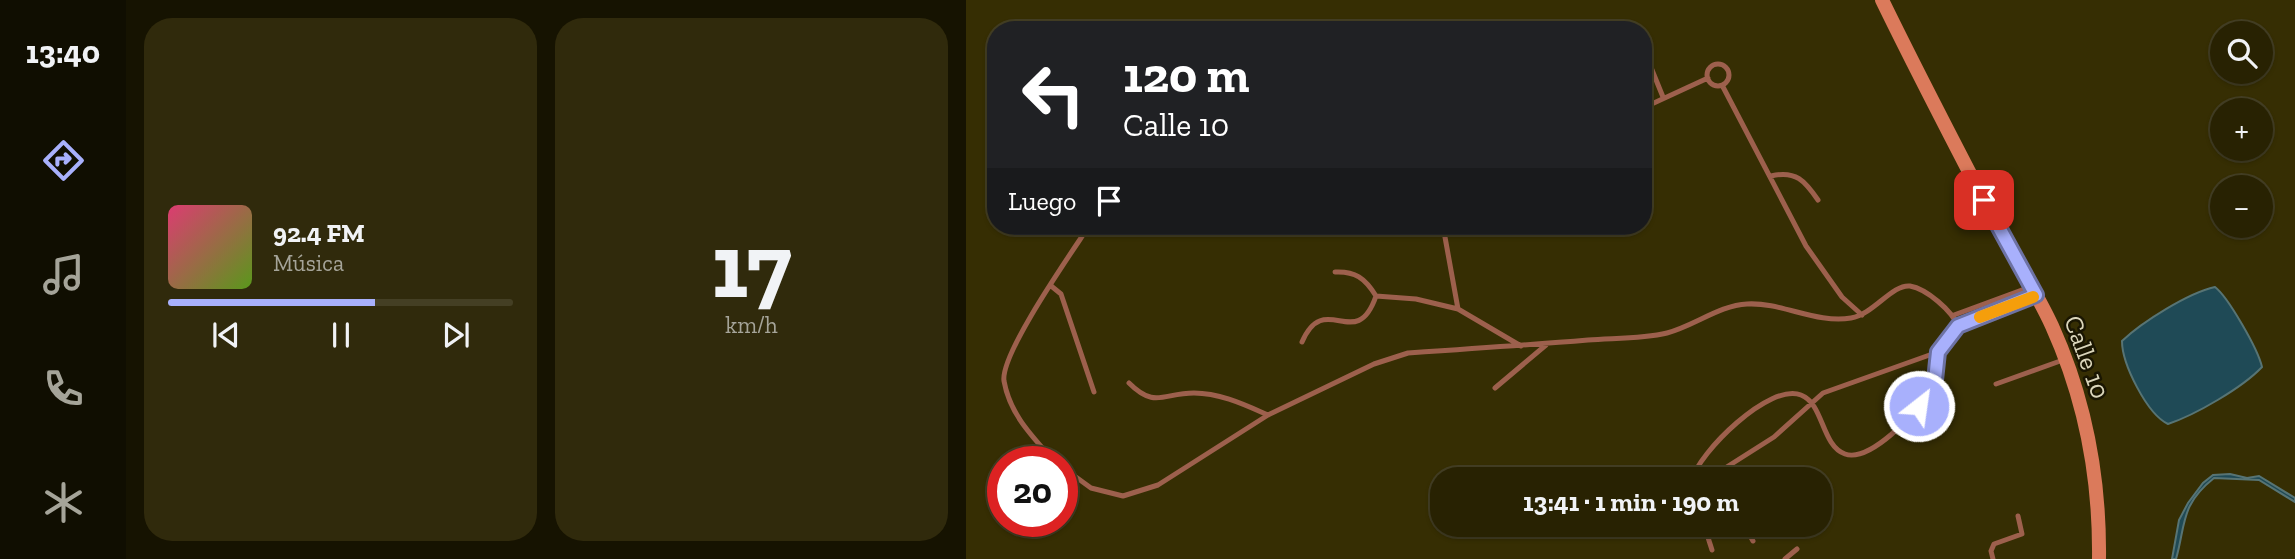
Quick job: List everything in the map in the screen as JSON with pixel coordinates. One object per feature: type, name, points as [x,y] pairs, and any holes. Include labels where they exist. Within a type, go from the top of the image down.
[{"type":"main road","name":"Calle 10","points":[[1882,0],[1988,209],[2034,291],[2066,359],[2087,432],[2099,520],[2099,559]]},
{"type":"lane","points":[[1723,66],[1729,77],[1722,85],[1712,84],[1708,78],[1710,68],[1723,66]]},
{"type":"lane","points":[[1652,70],[1663,97]]},
{"type":"lane","points":[[1652,103],[1708,78]]},
{"type":"lane","points":[[1722,85],[1823,272],[1847,303],[1862,315]]},
{"type":"lane","points":[[1771,176],[1781,173],[1795,175],[1804,180],[1818,200]]},
{"type":"lane","points":[[1041,446],[1017,420],[1004,379],[1010,356],[1083,235]]},
{"type":"lane","points":[[1445,235],[1458,309]]},
{"type":"lane","points":[[1335,272],[1348,271],[1359,275],[1367,281],[1376,296]]},
{"type":"lane","points":[[1051,285],[1061,294],[1094,392]]},
{"type":"lane","points":[[1078,479],[1091,488],[1123,496],[1158,485],[1268,415],[1374,364],[1408,353],[1667,333],[1746,303],[1830,318],[1862,315],[1906,286],[1919,289],[1954,315],[1958,326]]},
{"type":"lane","points":[[1954,315],[2034,291]]},
{"type":"lane","points":[[1696,467],[1745,415],[1787,394],[1800,394],[1811,402],[1833,444],[1844,454],[1860,455],[1873,448],[1908,419],[1930,393],[1935,380],[1938,352],[1958,326],[2034,291]]},
{"type":"lane","points":[[1376,296],[1416,299],[1458,309],[1522,346]]},
{"type":"lane","points":[[1302,342],[1315,320],[1326,317],[1343,323],[1357,322],[1370,313],[1376,296]]},
{"type":"lane","points":[[1495,388],[1548,344]]},
{"type":"lane","points":[[1727,467],[1774,437],[1811,402],[1838,386],[1938,352]]},
{"type":"lane","points":[[1996,384],[2066,359]]},
{"type":"lane","points":[[1129,383],[1142,396],[1151,399],[1195,393],[1231,399],[1268,415]]},
{"type":"lane","points":[[1993,559],[1991,551],[1994,544],[2022,534],[2018,516]]},
{"type":"lane","points":[[1708,537],[1712,550]]},
{"type":"lane","points":[[1751,537],[1753,541]]},
{"type":"lane","points":[[1785,559],[1797,550]]},
{"type":"water","points":[[2215,287],[2242,324],[2262,367],[2243,384],[2218,400],[2168,424],[2152,410],[2137,387],[2126,362],[2122,341],[2166,309],[2192,295]]},
{"type":"water","points":[[2230,474],[2247,478],[2259,476],[2295,498],[2295,502],[2259,480],[2214,478],[2190,506],[2176,559],[2172,559],[2179,520],[2188,503],[2203,483],[2213,475]]},
{"type":"slow traffic","points":[[1980,317],[2033,297]]},
{"type":"route","points":[[1919,406],[1930,393],[1935,380],[1938,352],[1958,326],[2036,295],[1984,200]]}]
